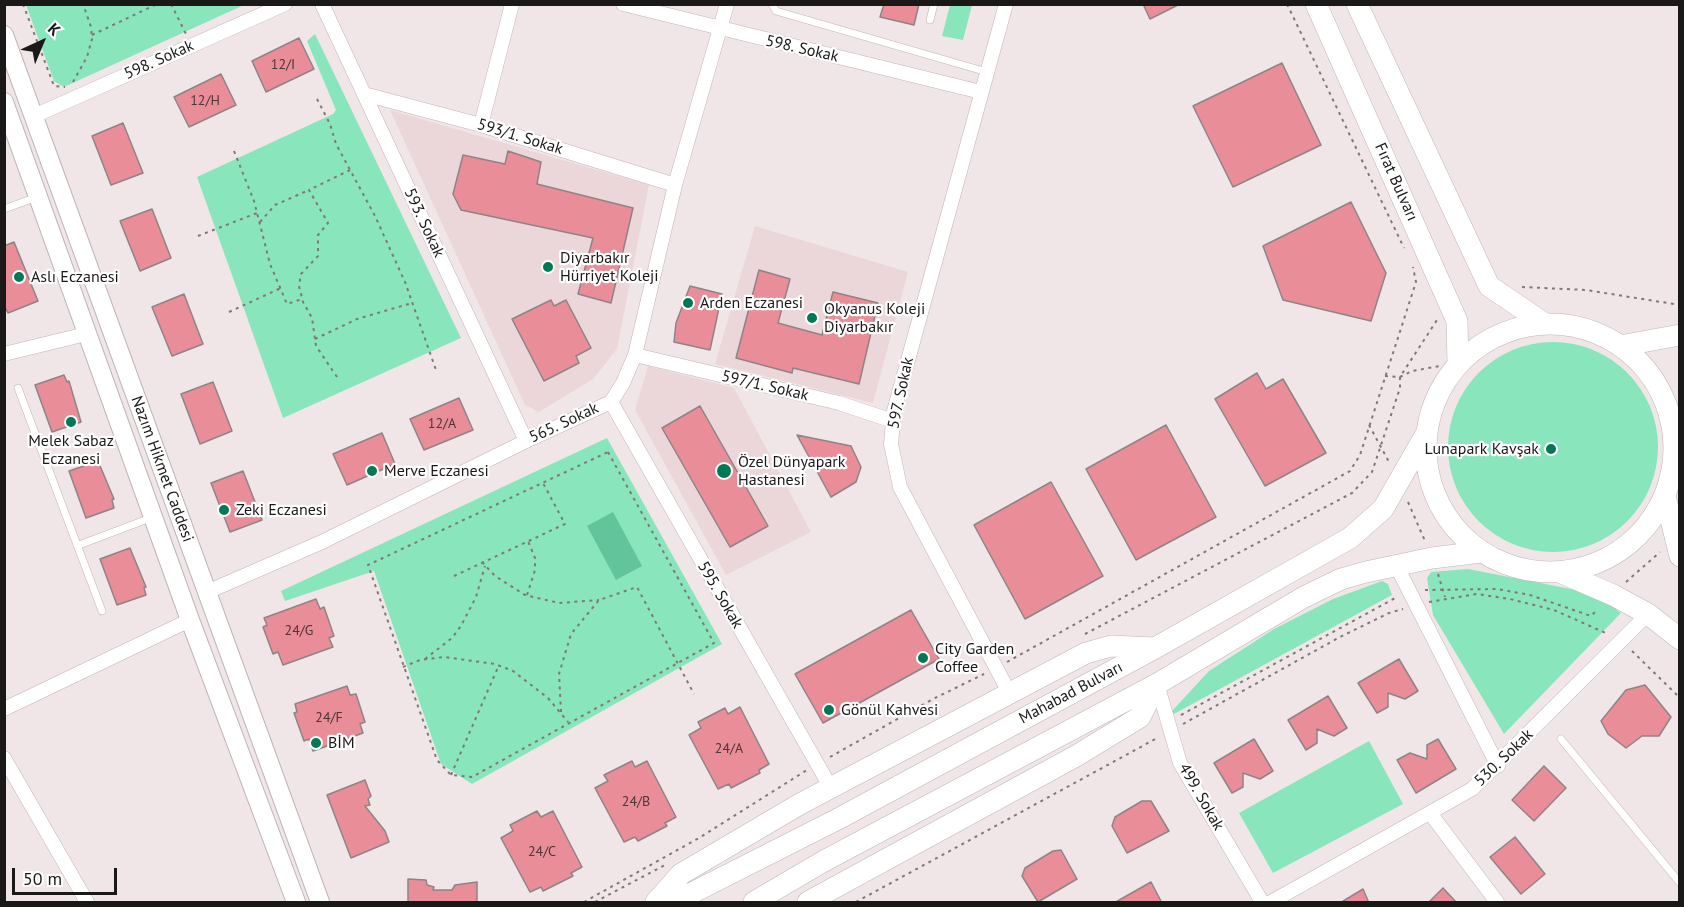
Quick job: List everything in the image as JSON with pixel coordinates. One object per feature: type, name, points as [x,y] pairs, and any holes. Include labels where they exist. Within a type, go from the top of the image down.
[{"type":"main road","name":"Fırat Bulvarı","points":[[1316,4],[1456,321],[1458,364]]},
{"type":"main road","points":[[1357,4],[1489,286],[1545,324]]},
{"type":"main road","name":"Nazım Hikmet Caddesi","points":[[4,34],[320,903]]},
{"type":"main road","name":"Nazım Hikmet Caddesi","points":[[4,102],[190,620],[296,903]]},
{"type":"main road","points":[[1545,324],[1584,329],[1620,346],[1645,368],[1663,396],[1673,428],[1677,457],[1665,496],[1652,520],[1634,540],[1613,557],[1588,568],[1561,573],[1533,572],[1506,565],[1481,552],[1455,530],[1437,501],[1426,468],[1426,434],[1431,409],[1442,385],[1458,364],[1493,338],[1513,329],[1545,324]]},
{"type":"main road","points":[[1620,346],[1680,335]]},
{"type":"main road","name":"Mahabad Bulvarı","points":[[674,903],[836,820],[1155,648],[1350,538],[1383,508],[1426,434]]},
{"type":"main road","points":[[1665,496],[1677,547]]},
{"type":"main road","name":"Mahabad Bulvarı","points":[[754,903],[835,856],[1157,684],[1304,597],[1341,579],[1432,558],[1481,552]]},
{"type":"main road","points":[[1561,573],[1613,594],[1648,614],[1680,639]]},
{"type":"main road","points":[[656,903],[681,874],[831,788],[1086,653],[1111,646],[1155,648]]},
{"type":"main road","points":[[808,903],[1076,756],[1140,717],[1157,684]]},
{"type":"street","name":"598. Sokak","points":[[34,116],[285,4]]},
{"type":"street","name":"593. Sokak","points":[[322,4],[526,441]]},
{"type":"street","points":[[481,125],[512,4]]},
{"type":"street","name":"598. Sokak","points":[[623,4],[721,30],[981,92]]},
{"type":"street","name":"565. Sokak","points":[[207,592],[322,542],[526,441],[611,402],[635,355],[675,185],[727,4]]},
{"type":"street","name":"597. Sokak","points":[[1006,4],[893,421],[891,444],[900,487],[1010,694]]},
{"type":"street","name":"593/1. Sokak","points":[[364,94],[481,125],[675,185]]},
{"type":"street","points":[[4,354],[86,334]]},
{"type":"street","name":"597/1. Sokak","points":[[635,355],[839,403],[893,421]]},
{"type":"street","name":"595. Sokak","points":[[611,402],[831,788]]},
{"type":"street","points":[[1396,565],[1498,766]]},
{"type":"street","name":"530. Sokak","points":[[1271,903],[1472,789],[1498,766],[1648,614]]},
{"type":"street","points":[[4,709],[190,620]]},
{"type":"street","name":"499. Sokak","points":[[1157,684],[1180,763],[1262,903]]},
{"type":"street","points":[[4,758],[87,903]]},
{"type":"street","points":[[1430,813],[1497,903]]},
{"type":"lane","points":[[772,4],[776,11],[987,72]]},
{"type":"lane","points":[[930,20],[934,4]]},
{"type":"lane","points":[[4,209],[39,197]]},
{"type":"lane","points":[[18,388],[102,611]]},
{"type":"lane","points":[[79,545],[153,517]]},
{"type":"lane","points":[[1562,739],[1680,883]]},
{"type":"path","points":[[22,4],[54,86]]},
{"type":"path","points":[[70,87],[87,57],[92,36],[83,4]]},
{"type":"path","points":[[92,36],[157,4]]},
{"type":"path","points":[[171,4],[186,34]]},
{"type":"path","points":[[1287,4],[1408,256]]},
{"type":"path","points":[[317,99],[350,170],[375,216],[412,303],[436,370]]},
{"type":"path","points":[[234,151],[260,222],[270,264],[287,304],[302,299]]},
{"type":"path","points":[[260,222],[275,205],[350,170]]},
{"type":"path","points":[[309,190],[328,223],[318,235],[318,256],[302,274],[299,286],[302,299],[310,311],[316,346],[337,377]]},
{"type":"path","points":[[198,236],[257,213]]},
{"type":"path","points":[[584,903],[699,838],[816,764],[933,699],[997,668],[1350,471],[1360,455],[1416,282],[1413,267]]},
{"type":"path","points":[[1521,287],[1586,290],[1680,305]]},
{"type":"path","points":[[229,312],[281,288]]},
{"type":"path","points":[[1079,638],[1352,493],[1372,472],[1400,388],[1400,377],[1448,302]]},
{"type":"path","points":[[315,339],[357,319],[412,303]]},
{"type":"path","points":[[1384,376],[1400,377],[1412,371],[1458,364]]},
{"type":"path","points":[[1369,425],[1399,481],[1432,558],[1446,598]]},
{"type":"path","points":[[608,452],[714,643],[472,777],[451,775],[437,760],[368,565],[543,483],[608,452]]},
{"type":"path","points":[[453,576],[565,524],[543,483]]},
{"type":"path","points":[[527,596],[535,570],[535,558],[528,541]]},
{"type":"path","points":[[856,903],[1409,591],[1497,588],[1576,608],[1591,616],[1613,594],[1677,547]]},
{"type":"path","points":[[482,562],[527,596],[559,603],[599,600],[637,587],[694,693]]},
{"type":"path","points":[[424,660],[452,638],[461,626],[476,597],[485,566]]},
{"type":"path","points":[[1169,726],[1389,613],[1446,598],[1478,594],[1543,607],[1586,622],[1621,641],[1680,698]]},
{"type":"path","points":[[561,712],[560,674],[571,634],[599,600]]},
{"type":"path","points":[[403,667],[424,660],[468,658],[499,665],[513,671],[532,685],[561,712],[568,723]]},
{"type":"path","points":[[451,775],[499,665]]},
{"type":"path","points":[[595,903],[672,861]]},
{"type":"shaded area","points":[[26,4],[244,5],[64,87],[54,81]]},
{"type":"shaded area","points":[[950,5],[972,5],[963,40],[942,36]]},
{"type":"shaded area","points":[[315,34],[461,338],[283,418],[197,177],[333,114],[336,110],[307,41]]},
{"type":"shaded area","name":"Diyarbakır Hürriyet Koleji","points":[[390,110],[649,185],[617,349],[593,379],[539,412],[525,405]]},
{"type":"shaded area","name":"Okyanus Koleji Diyarbakır","points":[[755,226],[908,272],[873,403],[715,364]]},
{"type":"shaded area","points":[[1553,342],[1573,344],[1593,350],[1611,360],[1627,373],[1640,389],[1650,407],[1656,427],[1658,447],[1656,467],[1650,487],[1640,505],[1627,521],[1611,534],[1593,544],[1573,550],[1553,552],[1533,550],[1513,544],[1495,534],[1479,521],[1466,505],[1456,487],[1450,467],[1448,447],[1450,427],[1456,407],[1466,389],[1479,373],[1495,360],[1513,350],[1533,344]]},
{"type":"shaded area","name":"Özel Dünyapark Hastanesi","points":[[648,366],[734,388],[811,532],[726,575],[635,410]]},
{"type":"shaded area","points":[[607,438],[722,644],[472,784],[441,764],[374,571],[285,601],[281,591]]},
{"type":"shaded area","points":[[613,512],[642,566],[616,580],[587,526]]},
{"type":"shaded area","points":[[1468,569],[1576,590],[1605,601],[1621,613],[1504,734],[1433,615],[1427,578],[1431,572]]},
{"type":"shaded area","points":[[1382,581],[1388,584],[1392,595],[1174,714],[1172,711],[1209,671],[1274,629],[1333,599]]},
{"type":"shaded area","points":[[1369,741],[1403,804],[1273,873],[1239,813]]},
{"type":"building","points":[[884,4],[919,4],[914,25],[880,17]]},
{"type":"building","points":[[1143,4],[1180,4],[1150,19]]},
{"type":"building","points":[[299,38],[314,69],[266,92],[252,61]]},
{"type":"building","points":[[1282,63],[1321,145],[1233,187],[1193,106]]},
{"type":"building","points":[[221,74],[236,105],[189,127],[174,97]]},
{"type":"building","points":[[123,123],[143,173],[111,185],[92,136]]},
{"type":"building","points":[[508,151],[541,162],[537,184],[633,208],[611,303],[578,294],[593,238],[461,210],[453,194],[463,155],[505,164]]},
{"type":"building","points":[[1351,202],[1386,273],[1371,321],[1283,300],[1263,246]]},
{"type":"building","points":[[152,209],[171,258],[140,271],[120,221]]},
{"type":"building","points":[[14,242],[38,301],[8,313],[4,305],[4,246]]},
{"type":"building","points":[[759,270],[790,279],[778,323],[822,335],[833,292],[878,303],[859,384],[793,368],[792,373],[736,358]]},
{"type":"building","points":[[690,286],[722,294],[710,350],[674,342],[676,323]]},
{"type":"building","points":[[184,294],[203,344],[172,356],[152,307]]},
{"type":"building","points":[[551,300],[554,306],[566,300],[591,348],[576,356],[579,363],[544,381],[512,319]]},
{"type":"building","points":[[1257,373],[1266,389],[1283,379],[1326,453],[1265,486],[1215,399]]},
{"type":"building","points":[[64,375],[67,382],[69,381],[81,422],[52,432],[35,385]]},
{"type":"building","points":[[213,382],[232,431],[200,444],[181,394]]},
{"type":"building","points":[[459,398],[473,430],[424,450],[410,419]]},
{"type":"building","points":[[700,406],[768,526],[730,547],[662,428]]},
{"type":"building","points":[[1166,425],[1216,517],[1136,560],[1086,469]]},
{"type":"building","points":[[382,433],[395,464],[347,485],[333,454]]},
{"type":"building","points":[[797,435],[851,446],[861,467],[856,482],[831,497]]},
{"type":"building","points":[[98,461],[114,499],[112,500],[114,508],[86,518],[69,471]]},
{"type":"building","points":[[243,471],[262,520],[230,532],[211,483]]},
{"type":"building","points":[[1051,482],[1103,576],[1025,619],[974,525]]},
{"type":"building","points":[[130,548],[146,587],[144,588],[146,595],[117,605],[100,559]]},
{"type":"building","points":[[316,599],[320,609],[324,607],[334,636],[329,638],[333,647],[283,665],[278,652],[273,654],[263,627],[267,625],[264,618]]},
{"type":"building","points":[[911,610],[939,659],[823,723],[795,674]]},
{"type":"building","points":[[1399,659],[1418,691],[1405,699],[1388,693],[1388,707],[1377,713],[1358,683]]},
{"type":"building","points":[[1645,685],[1671,717],[1659,736],[1642,736],[1626,748],[1608,734],[1601,721],[1626,690]]},
{"type":"building","points":[[347,686],[350,695],[356,694],[365,722],[360,724],[363,733],[313,751],[309,739],[304,741],[294,713],[297,712],[295,704]]},
{"type":"building","points":[[1328,696],[1347,728],[1334,736],[1317,729],[1317,743],[1306,750],[1288,720]]},
{"type":"building","points":[[740,707],[769,764],[759,770],[760,773],[731,788],[729,784],[718,789],[689,735],[701,728],[698,722],[725,708],[728,714]]},
{"type":"building","points":[[1254,739],[1273,771],[1260,779],[1243,773],[1243,787],[1232,793],[1214,763]]},
{"type":"building","points":[[1438,739],[1456,769],[1416,793],[1397,760],[1410,753],[1427,759],[1427,745]]},
{"type":"building","points":[[632,761],[635,767],[647,761],[676,817],[665,823],[667,826],[638,841],[635,837],[624,842],[595,788],[608,781],[604,775]]},
{"type":"building","points":[[1544,766],[1566,788],[1534,821],[1512,800]]},
{"type":"building","points":[[365,780],[371,796],[368,799],[370,805],[365,806],[385,831],[389,842],[351,858],[327,795]]},
{"type":"building","points":[[1142,801],[1151,801],[1169,831],[1127,853],[1112,826],[1115,817]]},
{"type":"building","points":[[537,811],[541,817],[553,811],[582,867],[571,873],[573,876],[543,891],[541,887],[530,892],[501,838],[513,831],[510,825]]},
{"type":"building","points":[[1515,837],[1545,874],[1521,894],[1490,857]]},
{"type":"building","points":[[1061,850],[1077,879],[1038,902],[1022,876],[1025,868],[1053,851]]},
{"type":"building","points":[[408,879],[426,880],[427,885],[434,887],[433,890],[452,890],[455,885],[477,882],[477,903],[408,903]]},
{"type":"building","points":[[1151,882],[1162,903],[1114,903]]},
{"type":"building","points":[[1443,888],[1457,903],[1428,903]]},
{"type":"building","points":[[1363,889],[1369,903],[1340,903]]},
{"type":"place","name":"Diyarbakır Hürriyet Koleji","points":[[548,267]]},
{"type":"place","name":"Aslı Eczanesi","points":[[19,277]]},
{"type":"place","name":"Arden Eczanesi","points":[[688,303]]},
{"type":"place","name":"Okyanus Koleji Diyarbakır","points":[[812,318]]},
{"type":"place","name":"Melek Sabaz Eczanesi","points":[[71,422]]},
{"type":"place","name":"Lunapark Kavşak","points":[[1551,449]]},
{"type":"place","name":"Merve Eczanesi","points":[[372,471]]},
{"type":"place","name":"Özel Dünyapark Hastanesi","points":[[724,471]]},
{"type":"place","name":"Zeki Eczanesi","points":[[224,510]]},
{"type":"place","name":"City Garden Coffee","points":[[923,658]]},
{"type":"place","name":"Gönül Kahvesi","points":[[829,710]]},
{"type":"place","name":"BİM","points":[[316,743]]}]
